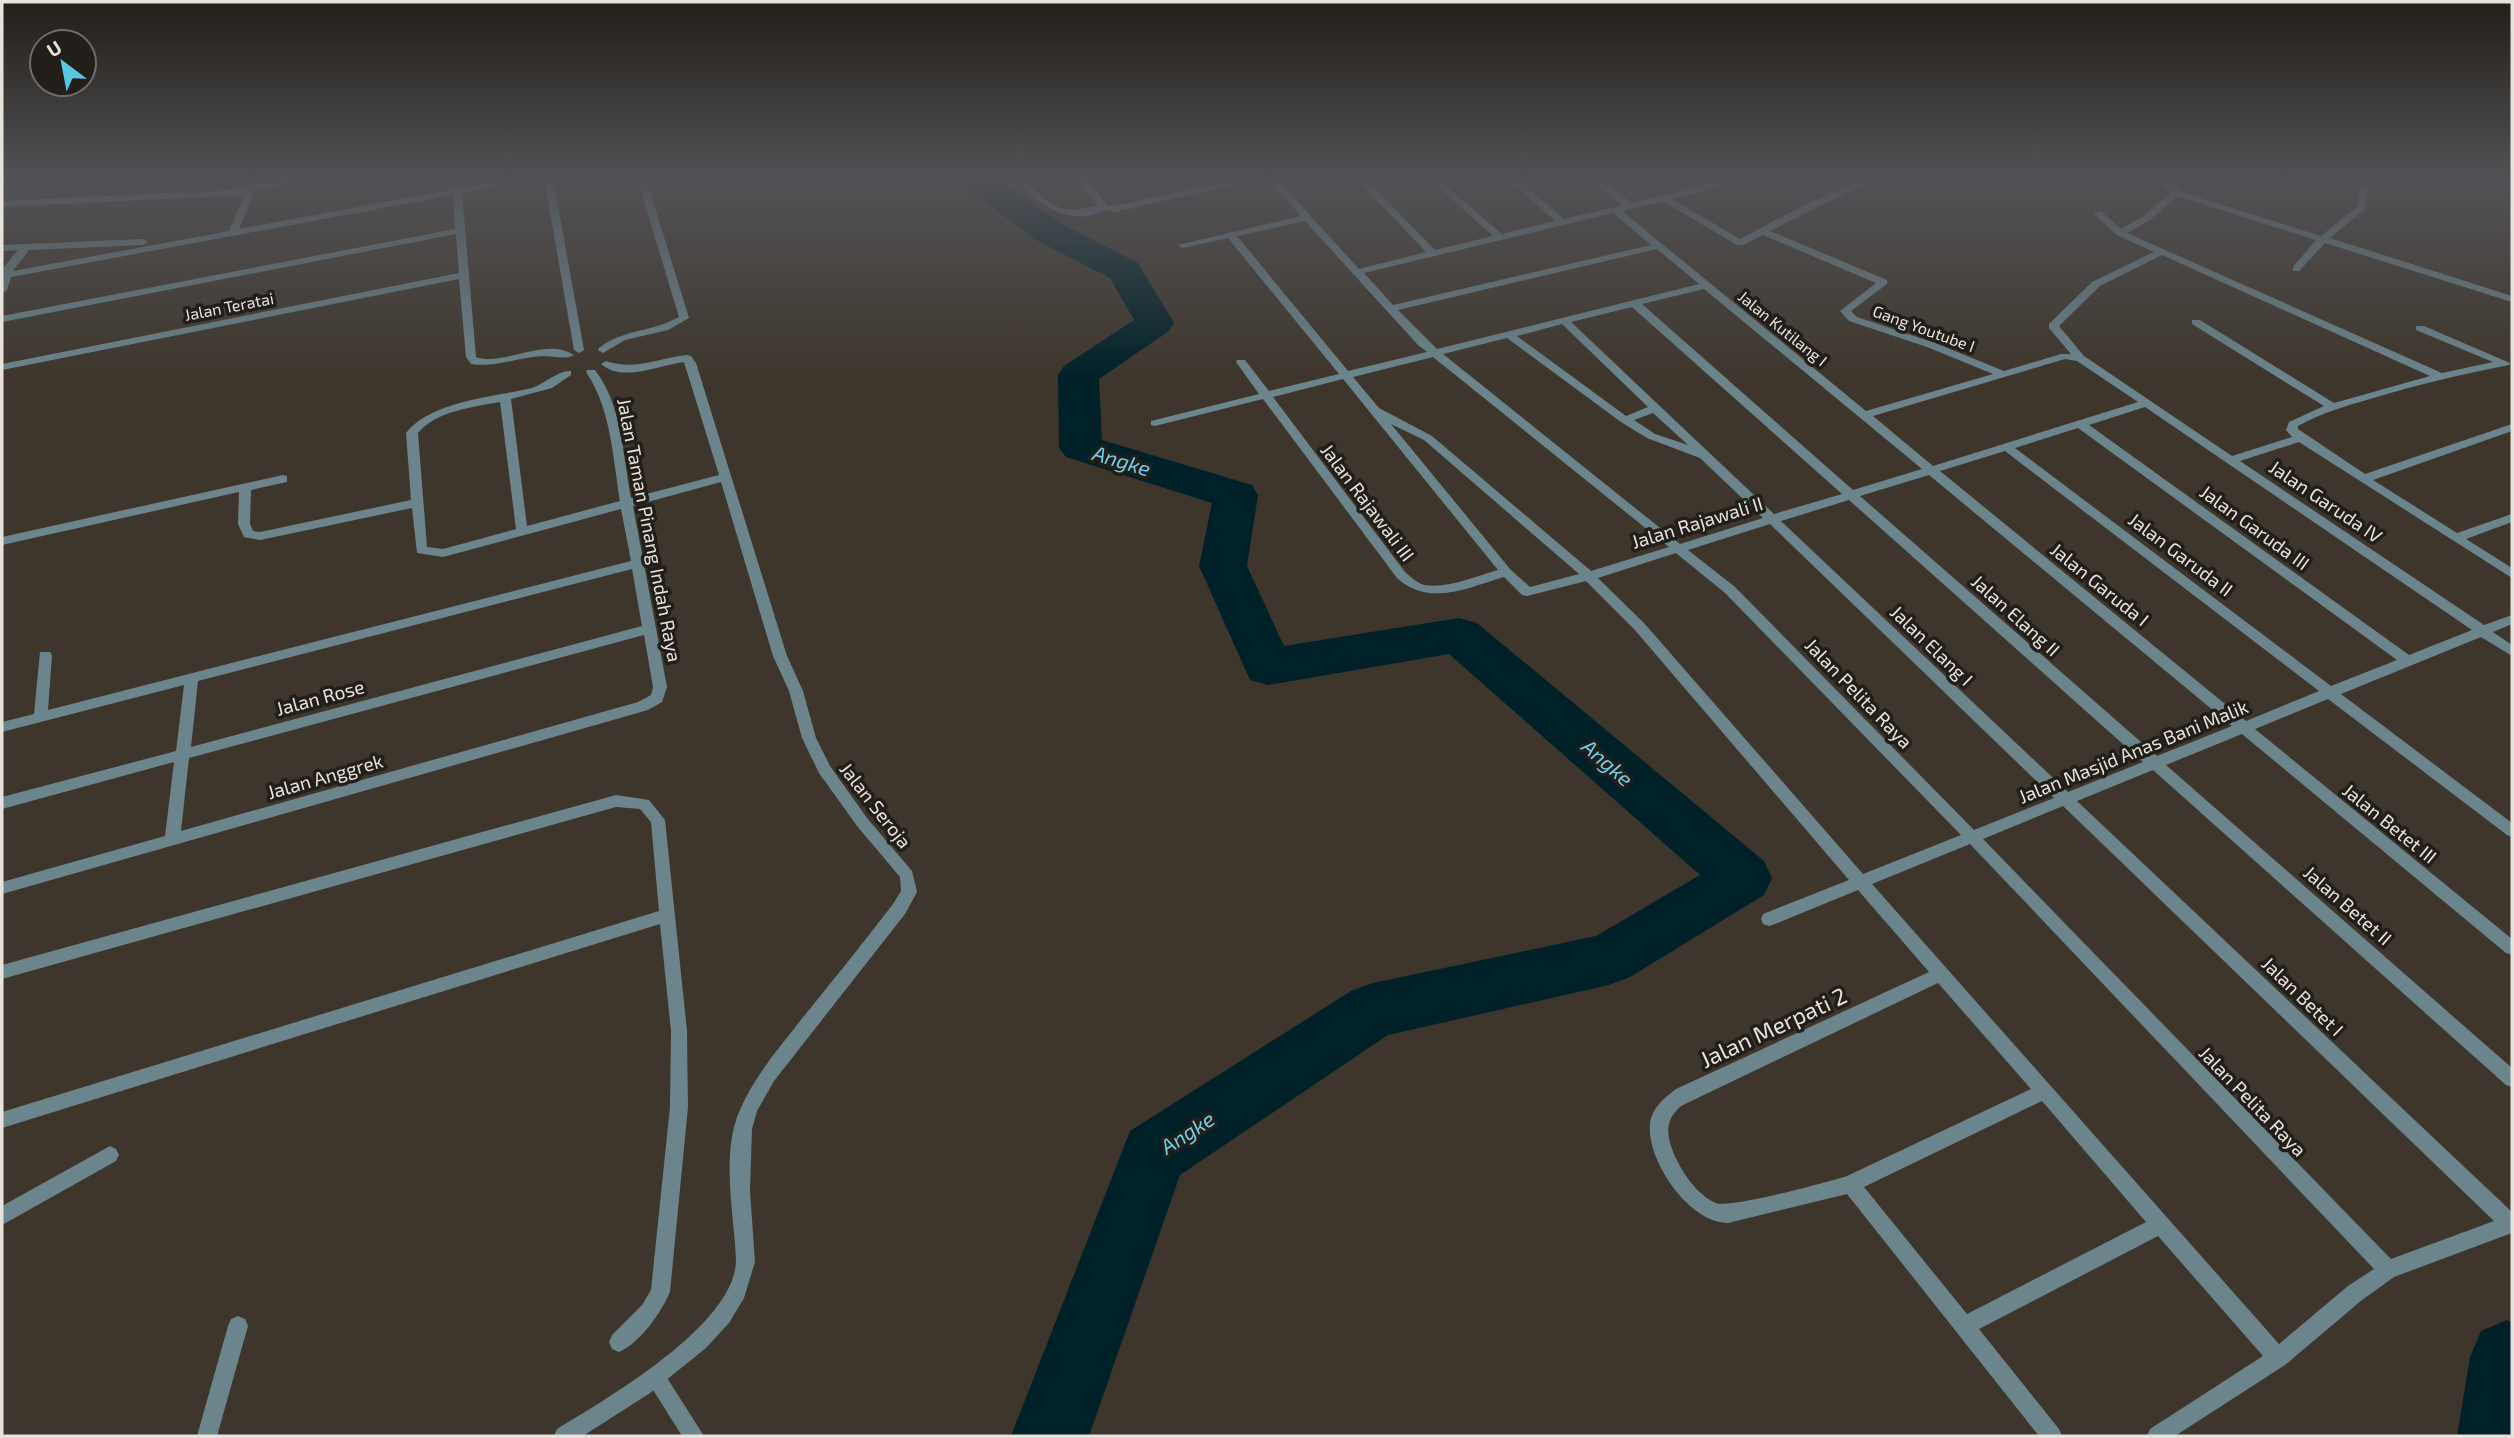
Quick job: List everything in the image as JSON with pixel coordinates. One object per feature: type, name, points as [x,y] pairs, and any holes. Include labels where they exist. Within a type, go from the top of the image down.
[{"type":"street","points":[[2,248],[68,245]]},
{"type":"street","points":[[7,275],[164,245]]},
{"type":"street","points":[[2,318],[385,245]]},
{"type":"street","points":[[460,245],[471,357],[475,362],[541,352],[605,357]]},
{"type":"street","points":[[558,245],[574,353]]},
{"type":"street","points":[[662,245],[684,318],[676,323],[621,337],[591,372],[567,373],[548,386],[438,414],[414,427],[412,433],[419,544],[425,552],[443,553],[725,477]]},
{"type":"street","name":"Jalan Rajawali II","points":[[1239,245],[1506,572],[1527,592],[1588,576],[2148,403]]},
{"type":"street","name":"Jalan Pelita Raya","points":[[1332,245],[1435,354],[1680,547],[1730,590],[1972,837],[2388,1270]]},
{"type":"street","points":[[1424,245],[1433,254]]},
{"type":"street","points":[[1357,272],[1470,245]]},
{"type":"street","name":"Gang Youtube I","points":[[1796,245],[1883,282],[1845,311],[1853,319],[1931,345],[2003,374]]},
{"type":"street","points":[[2149,245],[2438,375]]},
{"type":"street","points":[[2296,269],[2318,245]]},
{"type":"street","points":[[2342,245],[2512,299]]},
{"type":"street","points":[[1391,309],[1658,246]]},
{"type":"street","name":"Jalan Kutilang I","points":[[1658,246],[1931,470]]},
{"type":"street","points":[[2,290],[12,263],[26,247]]},
{"type":"street","name":"Jalan Garuda IV","points":[[2163,251],[2096,284],[2053,326],[2080,358],[2512,651]]},
{"type":"street","name":"Jalan Teratai","points":[[2,367],[463,275]]},
{"type":"street","points":[[1155,423],[1707,285]]},
{"type":"street","name":"Jalan Elang II","points":[[1635,303],[2155,763]]},
{"type":"street","name":"Jalan Elang I","points":[[1564,321],[2066,799]]},
{"type":"street","points":[[2196,322],[2333,407]]},
{"type":"street","points":[[2420,328],[2508,365]]},
{"type":"street","points":[[1509,335],[1625,420],[1651,436],[1704,455]]},
{"type":"street","points":[[567,373],[561,365],[574,353]]},
{"type":"street","points":[[1865,415],[2065,356],[2080,358]]},
{"type":"street","name":"Jalan Seroja","points":[[564,1436],[655,1377],[720,1320],[736,1293],[745,1267],[742,1149],[745,1120],[754,1098],[768,1075],[899,909],[909,892],[907,875],[862,822],[816,754],[796,691],[780,656],[691,363],[687,358],[619,370],[605,357]]},
{"type":"street","name":"Jalan Rajawali III","points":[[1241,362],[1401,575],[1412,585],[1424,589],[1440,588],[1506,572]]},
{"type":"street","points":[[2508,365],[2438,375],[2333,407],[2293,424],[2292,430],[2300,438],[2512,574]]},
{"type":"street","name":"Jalan Taman Pinang Indah Raya","points":[[591,372],[600,384],[609,408],[660,687],[657,698]]},
{"type":"street","points":[[505,398],[522,532]]},
{"type":"street","points":[[1625,420],[1655,408]]},
{"type":"street","points":[[1373,410],[1428,438],[1588,576],[1639,626],[2278,1358]]},
{"type":"street","name":"Jalan Garuda III","points":[[2080,424],[2408,661]]},
{"type":"street","points":[[2363,479],[2512,427]]},
{"type":"street","points":[[2232,460],[2300,438]]},
{"type":"street","name":"Jalan Garuda II","points":[[2007,447],[2512,831]]},
{"type":"street","name":"Jalan Garuda I","points":[[1931,470],[2244,727]]},
{"type":"street","points":[[2,541],[283,479]]},
{"type":"street","points":[[245,488],[244,524],[248,534],[260,536],[416,503]]},
{"type":"street","points":[[2455,538],[2512,518]]},
{"type":"street","points":[[2,727],[636,564]]},
{"type":"street","name":"Jalan Masjid Anas Bani Malik","points":[[1769,919],[2512,620]]},
{"type":"street","name":"Jalan Rose","points":[[2,803],[649,629]]},
{"type":"street","points":[[41,717],[45,656]]},
{"type":"street","points":[[172,840],[192,678]]},
{"type":"street","name":"Jalan Anggrek","points":[[2,888],[643,706],[657,698]]},
{"type":"street","name":"Jalan Betet III","points":[[2244,727],[2512,948]]},
{"type":"street","name":"Jalan Betet II","points":[[2155,763],[2512,1079]]},
{"type":"street","name":"Jalan Betet I","points":[[2066,799],[2512,1224]]},
{"type":"street","points":[[2,972],[616,801],[644,804],[658,820],[679,1031],[679,1107],[660,1292],[649,1312],[619,1342]]},
{"type":"street","points":[[2,1120],[667,915]]},
{"type":"street","name":"Jalan Merpati 2","points":[[1850,1184],[1828,1192],[1721,1214],[1701,1206],[1684,1190],[1663,1149],[1658,1124],[1666,1107],[1682,1095],[1941,974]]},
{"type":"street","points":[[2043,1091],[1850,1184],[2052,1436]]},
{"type":"street","points":[[2,1216],[110,1155]]},
{"type":"street","points":[[2157,1436],[2278,1358],[2355,1293],[2388,1270],[2430,1252],[2512,1224]]},
{"type":"street","points":[[1964,1326],[2160,1225]]},
{"type":"street","points":[[207,1436],[238,1326]]},
{"type":"street","points":[[655,1377],[694,1436]]},
{"type":"waterway","name":"Angke","points":[[1050,1436],[1154,1154],[1373,1011],[1609,959],[1743,878],[1459,635],[1268,667],[1223,566],[1236,495],[1081,448],[1078,375],[1155,323],[1125,271],[1075,245]]},
{"type":"waterway","name":"Angke","points":[[2496,1436],[2507,1357],[2512,1361]]}]
